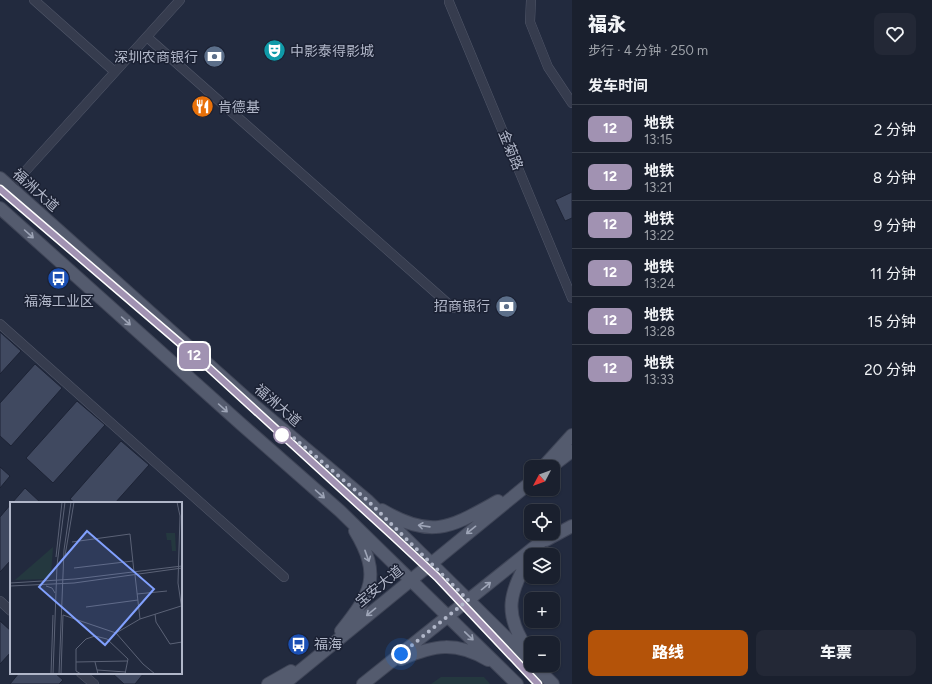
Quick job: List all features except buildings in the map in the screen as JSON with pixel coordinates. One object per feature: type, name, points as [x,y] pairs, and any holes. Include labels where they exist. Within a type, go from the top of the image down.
[{"type":"main road","name":"福洲大道","points":[[0,178],[254,405],[367,500],[524,655]]},
{"type":"main road","points":[[0,208],[340,511],[517,684]]},
{"type":"main road","points":[[549,460],[572,435]]},
{"type":"main road","points":[[560,460],[572,451]]},
{"type":"main road","points":[[367,500],[406,522],[421,527],[435,528],[446,526],[471,516],[524,485]]},
{"type":"main road","name":"宝安大道","points":[[284,684],[524,486]]},
{"type":"main road","points":[[268,684],[318,655],[341,630],[358,607],[368,588],[371,569],[369,558],[359,538],[340,511]]},
{"type":"main road","points":[[560,526],[572,516]]},
{"type":"main road","points":[[524,644],[518,635],[513,622],[511,602],[515,584],[535,547],[572,526]]},
{"type":"main road","points":[[364,684],[543,540]]},
{"type":"main road","points":[[379,671],[398,660],[413,654],[429,649],[448,646],[464,648],[476,653],[506,672]]},
{"type":"main road","points":[[541,672],[549,680]]},
{"type":"street","points":[[34,0],[115,72]]},
{"type":"street","points":[[11,188],[180,0]]},
{"type":"street","points":[[531,0],[530,22],[535,35],[548,67],[572,104]]},
{"type":"street","name":"金菊路","points":[[448,1],[572,298]]},
{"type":"street","points":[[147,37],[453,308]]},
{"type":"street","points":[[0,324],[284,577]]},
{"type":"street","points":[[0,601],[10,610]]},
{"type":"street","points":[[82,674],[94,684]]},
{"type":"shaded area","points":[[441,677],[484,677],[490,684],[431,684]]},
{"type":"metro line","name":"12","points":[[0,189],[208,367],[393,536],[437,577],[538,684]]},
{"type":"place","name":"中影泰得影城","points":[[274,51]]},
{"type":"place","name":"深圳农商银行","points":[[214,57]]},
{"type":"place","name":"肯德基","points":[[202,107]]},
{"type":"place","name":"福海工业区","points":[[59,279]]},
{"type":"place","name":"招商银行","points":[[506,306]]},
{"type":"place","name":"福海","points":[[299,644]]},
{"type":"route","points":[[282,435],[288,433],[367,500],[468,600],[401,654]]}]
